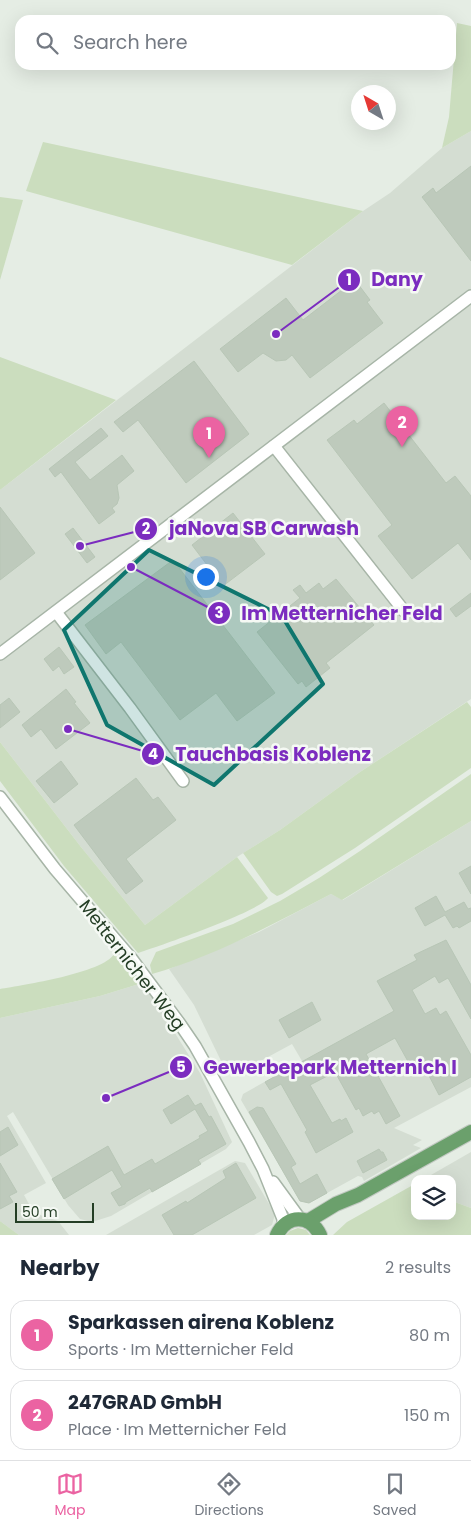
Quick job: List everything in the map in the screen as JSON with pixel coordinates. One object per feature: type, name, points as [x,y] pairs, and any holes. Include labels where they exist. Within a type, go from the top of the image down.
[{"type":"main road","points":[[280,1230],[288,1222],[304,1220],[358,1195],[471,1132]]},
{"type":"main road","points":[[320,1235],[328,1219],[358,1195]]},
{"type":"main road","points":[[304,1220],[317,1229],[320,1235]]},
{"type":"street","points":[[0,654],[471,296]]},
{"type":"street","points":[[274,446],[404,611]]},
{"type":"street","points":[[56,612],[183,781]]},
{"type":"street","name":"Metternicher Weg","points":[[0,797],[55,869],[130,958],[195,1046],[263,1170],[283,1219],[280,1230]]},
{"type":"street","name":"Metternicher Weg","points":[[263,1170],[304,1220]]},
{"type":"highlighted area","points":[[149,550],[282,616],[323,684],[214,785],[107,725],[64,630]]},
{"type":"shaded area","points":[[471,131],[471,699],[360,772],[280,830],[237,857],[145,925],[81,847],[0,742],[0,490],[363,211],[390,193],[442,148]]},
{"type":"shaded area","points":[[471,821],[471,1087],[394,1128],[422,1140],[413,1145],[421,1148],[364,1181],[362,1177],[358,1176],[309,1203],[300,1201],[241,1100],[243,1094],[302,1061],[292,1044],[240,1072],[236,1065],[223,1065],[194,1005],[169,969],[259,932],[331,894],[343,900]]},
{"type":"shaded area","points":[[139,984],[146,987],[200,1073],[232,1142],[226,1149],[111,1216],[92,1222],[80,1219],[68,1205],[13,1112],[7,1116],[46,1183],[24,1195],[34,1213],[58,1221],[69,1235],[19,1235],[0,1221],[0,1018],[100,996]]},
{"type":"shaded area","points":[[471,1152],[471,1208],[456,1202],[456,1175],[431,1175]]},
{"type":"shaded area","points":[[235,1161],[245,1163],[275,1214],[272,1225],[254,1235],[106,1235]]},
{"type":"green space","points":[[457,23],[471,26],[471,131],[442,148],[449,117],[453,70],[456,70]]},
{"type":"green space","points":[[43,142],[363,211],[292,265],[26,191]]},
{"type":"green space","points":[[0,197],[23,200],[0,280]]},
{"type":"green space","points":[[0,357],[116,400],[0,490]]},
{"type":"green space","points":[[467,702],[471,707],[471,768],[355,848],[282,894],[277,896],[271,892],[243,853],[280,830],[360,772]]},
{"type":"green space","points":[[0,742],[81,847],[145,925],[237,857],[268,898],[246,912],[228,920],[138,953],[64,866],[0,781]]},
{"type":"green space","points":[[471,774],[471,821],[342,900],[331,894],[221,949],[152,974],[150,965],[156,952],[233,924],[280,901],[360,851]]},
{"type":"green space","points":[[114,954],[146,987],[139,984],[100,996],[0,1018],[0,989],[79,972],[107,961]]},
{"type":"green space","points":[[411,1186],[411,1220],[456,1220],[456,1202],[471,1208],[471,1235],[333,1235],[347,1222]]},
{"type":"green space","points":[[0,1221],[19,1235],[0,1235]]},
{"type":"green space","points":[[298,1228],[306,1230],[310,1235],[286,1235],[290,1231]]},
{"type":"building","points":[[471,166],[471,261],[422,197],[433,188],[436,193]]},
{"type":"building","points":[[355,280],[370,300],[367,302],[383,323],[310,378],[292,355],[286,360],[276,361],[263,353],[238,372],[220,349],[286,298],[303,320]]},
{"type":"building","points":[[194,361],[249,434],[186,483],[138,420],[123,432],[114,422]]},
{"type":"building","points":[[384,403],[446,483],[455,476],[471,496],[471,560],[458,543],[412,579],[378,536],[392,525],[327,440],[354,420],[357,424]]},
{"type":"building","points":[[101,428],[108,436],[75,462],[90,480],[122,455],[134,471],[117,485],[119,498],[117,504],[112,508],[115,512],[99,524],[61,472],[55,477],[49,469]]},
{"type":"building","points":[[0,507],[35,553],[0,580]]},
{"type":"building","points":[[233,513],[265,554],[223,586],[192,545]]},
{"type":"building","points":[[73,528],[95,557],[87,563],[65,534]]},
{"type":"building","points":[[173,560],[275,693],[237,721],[216,693],[180,720],[121,642],[106,654],[85,625]]},
{"type":"building","points":[[336,579],[374,625],[326,663],[330,668],[306,687],[302,681],[298,684],[257,632],[300,598],[293,590],[300,585],[306,593],[319,583],[323,589]]},
{"type":"building","points":[[471,593],[471,606],[456,617],[450,609]]},
{"type":"building","points":[[59,647],[74,667],[64,674],[59,666],[53,671],[44,659]]},
{"type":"building","points":[[66,689],[76,702],[74,703],[90,723],[56,749],[41,729],[31,737],[22,725]]},
{"type":"building","points":[[9,698],[20,712],[0,728],[0,705]]},
{"type":"building","points":[[61,761],[78,784],[54,803],[36,781]]},
{"type":"building","points":[[136,778],[153,800],[158,797],[176,820],[126,859],[143,881],[126,894],[74,825]]},
{"type":"building","points":[[471,866],[471,894],[459,873]]},
{"type":"building","points":[[436,896],[445,912],[464,902],[468,909],[471,908],[471,921],[459,928],[457,926],[453,928],[445,915],[425,926],[415,908]]},
{"type":"building","points":[[446,940],[471,985],[471,1019],[448,978],[439,983],[435,976],[412,990],[425,1014],[436,1008],[440,1015],[446,1011],[471,1055],[471,1077],[439,1095],[425,1068],[415,1074],[395,1038],[366,1054],[400,1116],[386,1124],[379,1111],[374,1114],[372,1111],[363,1116],[359,1108],[356,1110],[335,1072],[310,1085],[332,1123],[346,1118],[353,1132],[316,1153],[305,1132],[307,1130],[281,1084],[270,1090],[265,1082],[394,1011],[377,981],[417,960],[414,955]]},
{"type":"building","points":[[312,1002],[321,1020],[289,1038],[279,1020]]},
{"type":"building","points":[[188,1095],[195,1106],[201,1103],[209,1117],[211,1116],[226,1144],[198,1160],[201,1164],[152,1192],[150,1188],[125,1204],[119,1206],[111,1193],[122,1187],[112,1170],[64,1199],[52,1179],[108,1146],[124,1175],[152,1159],[155,1164],[200,1138],[199,1136],[208,1131],[195,1109],[171,1124],[163,1110]]},
{"type":"building","points":[[257,1107],[263,1108],[296,1164],[291,1167],[300,1184],[317,1174],[327,1193],[309,1203],[300,1201],[249,1112]]},
{"type":"building","points":[[8,1127],[18,1145],[0,1156],[0,1132]]},
{"type":"building","points":[[379,1149],[387,1160],[363,1173],[357,1161]]},
{"type":"building","points":[[0,1163],[17,1192],[9,1196],[13,1202],[0,1209]]},
{"type":"building","points":[[236,1163],[256,1198],[192,1235],[174,1235],[162,1215],[186,1201],[187,1203],[226,1178],[223,1171]]},
{"type":"place","name":"Dany","points":[[276,334]]},
{"type":"place","name":"247GRAD GmbH","points":[[402,447]]},
{"type":"place","name":"Sparkassen airena Koblenz","points":[[209,458]]},
{"type":"place","name":"jaNova SB Carwash","points":[[80,546]]},
{"type":"place","name":"Im Metternicher Feld","points":[[131,567]]},
{"type":"place","name":"Tauchbasis Koblenz","points":[[68,729]]},
{"type":"place","name":"Gewerbepark Metternich I","points":[[106,1098]]}]
